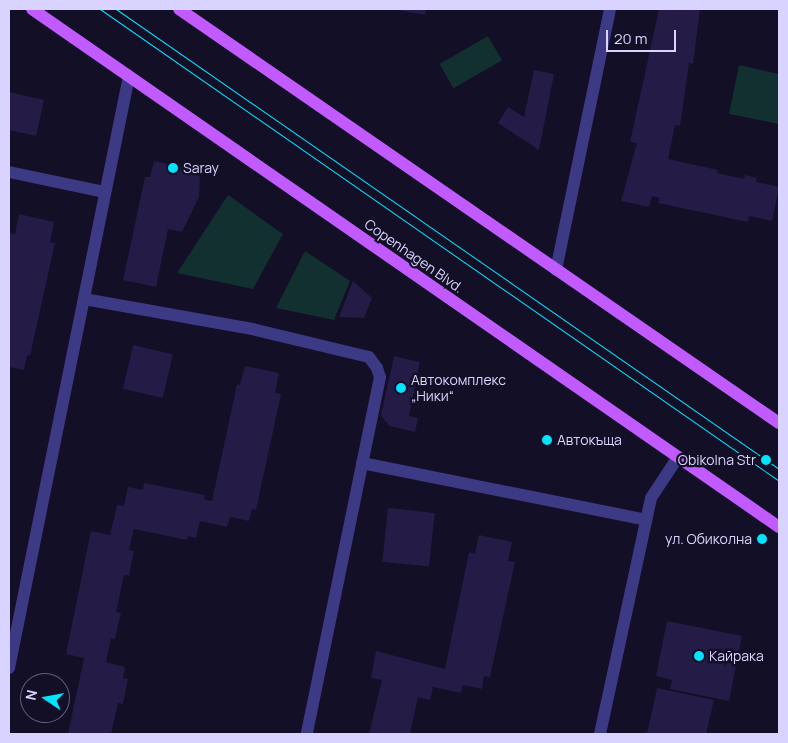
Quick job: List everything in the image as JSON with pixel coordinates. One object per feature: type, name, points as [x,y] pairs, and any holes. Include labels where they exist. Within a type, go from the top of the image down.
[{"type":"main road","name":"Copenhagen Blvd.","points":[[32,9],[779,528]]},
{"type":"main road","points":[[179,9],[779,423]]},
{"type":"street","points":[[556,270],[610,9]]},
{"type":"street","points":[[9,668],[129,76]]},
{"type":"street","points":[[9,172],[105,192]]},
{"type":"street","points":[[84,298],[252,329],[369,357],[380,377],[307,734]]},
{"type":"street","points":[[600,734],[652,498],[678,457]]},
{"type":"street","points":[[362,463],[646,520]]},
{"type":"green space","points":[[488,36],[502,60],[454,88],[440,64]]},
{"type":"green space","points":[[739,65],[779,74],[779,124],[729,114]]},
{"type":"green space","points":[[228,195],[283,234],[253,289],[177,273]]},
{"type":"green space","points":[[305,251],[350,281],[334,320],[276,308]]},
{"type":"building","points":[[392,9],[426,9],[425,15]]},
{"type":"building","points":[[659,9],[700,9],[693,64],[689,63],[680,126],[675,125],[668,159],[718,170],[717,173],[744,179],[745,175],[757,178],[756,182],[779,187],[772,221],[749,216],[748,222],[658,203],[660,198],[652,196],[649,207],[621,201],[637,143],[630,142]]},
{"type":"building","points":[[534,70],[554,74],[539,150],[498,123],[508,107],[524,117]]},
{"type":"building","points":[[9,92],[44,100],[36,136],[9,130]]},
{"type":"building","points":[[154,161],[187,168],[200,176],[199,197],[182,232],[168,229],[156,287],[123,280],[145,177],[150,177]]},
{"type":"building","points":[[19,214],[54,222],[50,242],[55,243],[30,356],[27,355],[24,370],[9,367],[9,239],[10,233],[15,234]]},
{"type":"building","points":[[353,281],[372,298],[364,318],[339,317]]},
{"type":"building","points":[[133,345],[173,354],[163,398],[123,389]]},
{"type":"building","name":"Автокомплекс „Ники“","points":[[394,356],[420,362],[409,416],[418,418],[415,432],[389,426],[381,415]]},
{"type":"building","points":[[245,366],[279,373],[275,393],[281,394],[256,510],[252,509],[249,521],[230,517],[227,527],[200,521],[196,538],[188,536],[187,540],[134,529],[129,550],[134,551],[129,576],[124,575],[116,612],[121,613],[115,639],[111,638],[106,662],[125,667],[123,678],[128,679],[123,704],[118,703],[111,734],[68,734],[84,658],[66,654],[91,531],[110,535],[117,505],[124,506],[128,487],[143,490],[144,483],[205,495],[204,499],[212,501],[237,384],[240,385]]},
{"type":"building","points":[[388,508],[435,513],[429,567],[382,562]]},
{"type":"building","points":[[479,535],[512,542],[508,561],[515,562],[490,677],[484,676],[482,689],[463,685],[461,693],[433,687],[430,700],[418,697],[410,734],[369,734],[382,680],[371,678],[376,651],[445,669],[469,552],[475,554]]},
{"type":"building","name":"Кайрака","points":[[667,621],[742,636],[729,701],[670,689],[672,680],[656,676]]},
{"type":"building","points":[[657,688],[714,700],[706,734],[647,734]]},
{"type":"tram line","points":[[100,9],[779,481]]},
{"type":"tram line","points":[[116,9],[779,469]]},
{"type":"place","name":"Saray","points":[[173,168]]},
{"type":"place","name":"Автокомплекс „Ники“","points":[[401,388]]},
{"type":"place","name":"Автокъща","points":[[547,440]]},
{"type":"place","name":"Obikolna Str","points":[[766,460]]},
{"type":"place","name":"ул. Обиколна","points":[[762,539]]},
{"type":"place","name":"Кайрака","points":[[699,656]]}]
